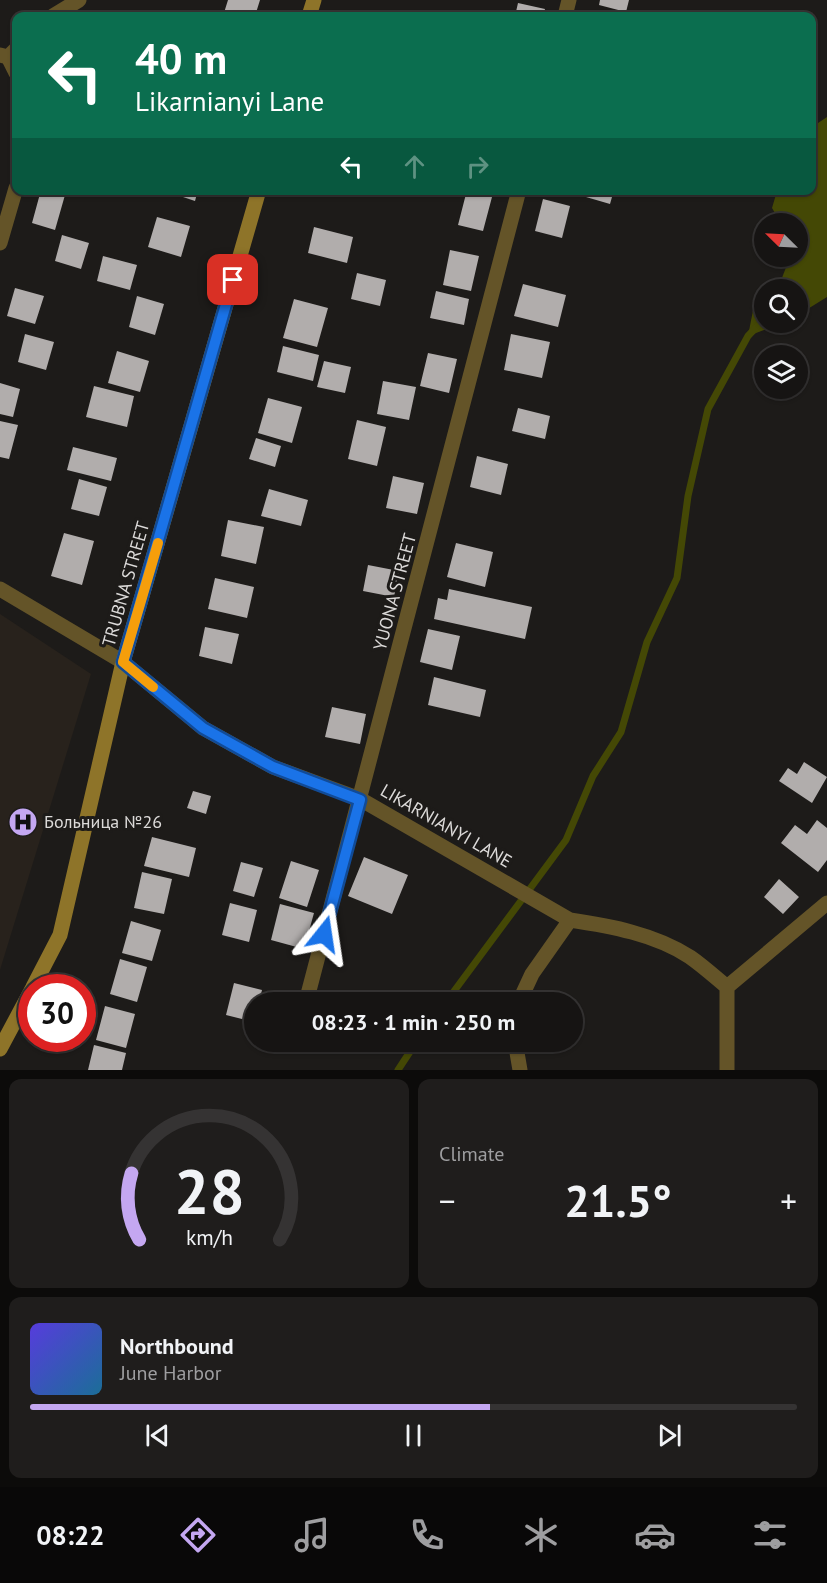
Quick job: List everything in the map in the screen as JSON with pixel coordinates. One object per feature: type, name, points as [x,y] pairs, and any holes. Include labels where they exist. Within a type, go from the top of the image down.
[{"type":"street","points":[[60,12],[79,0]]},
{"type":"street","points":[[0,243],[14,195]]},
{"type":"street","name":"TRUBNA STREET","points":[[40,974],[60,936],[123,662],[258,195]]},
{"type":"street","name":"YUONA STREET","points":[[309,992],[518,195]]},
{"type":"street","name":"LIKARNIANYI LANE","points":[[0,589],[123,662],[203,728],[273,767],[360,800],[570,920],[609,925],[646,937],[689,956],[727,987]]},
{"type":"street","points":[[727,1070],[727,987],[827,903]]},
{"type":"street","points":[[524,992],[532,974],[570,920]]},
{"type":"street","name":"TRUBNA STREET","points":[[0,1049],[18,1015]]},
{"type":"street","points":[[517,1052],[520,1070]]},
{"type":"shaded area","points":[[827,117],[827,297],[808,309],[808,279],[782,279],[786,267],[808,267],[808,213],[775,213],[772,208],[776,195],[816,195],[816,124]]},
{"type":"shaded area","points":[[754,305],[754,333],[756,333],[748,336]]},
{"type":"shaded area","name":"Больница №26","points":[[0,614],[91,674],[0,970]]},
{"type":"building","points":[[228,0],[260,0],[256,12],[224,12]]},
{"type":"building","points":[[600,0],[629,0],[626,12],[599,5]]},
{"type":"building","points":[[518,3],[545,9],[544,12],[516,12]]},
{"type":"building","points":[[40,195],[65,195],[55,230],[32,223]]},
{"type":"building","points":[[177,195],[197,195],[195,201]]},
{"type":"building","points":[[466,195],[492,197],[483,231],[458,225]]},
{"type":"building","points":[[587,195],[613,195],[610,204],[586,197]]},
{"type":"building","points":[[543,199],[570,206],[562,238],[535,231]]},
{"type":"building","points":[[157,217],[190,226],[181,257],[148,247]]},
{"type":"building","points":[[314,227],[353,237],[347,263],[308,253]]},
{"type":"building","points":[[62,235],[89,243],[81,269],[55,261]]},
{"type":"building","points":[[450,250],[479,256],[471,291],[443,285]]},
{"type":"building","points":[[103,256],[137,265],[130,290],[97,281]]},
{"type":"building","points":[[357,273],[386,280],[380,306],[351,299]]},
{"type":"building","points":[[523,284],[566,295],[558,327],[514,316]]},
{"type":"building","points":[[15,288],[44,296],[35,324],[7,316]]},
{"type":"building","points":[[436,291],[469,299],[464,325],[430,318]]},
{"type":"building","points":[[137,296],[164,304],[155,335],[129,327]]},
{"type":"building","points":[[294,299],[328,308],[317,347],[283,338]]},
{"type":"building","points":[[25,334],[54,342],[46,370],[18,362]]},
{"type":"building","points":[[511,334],[550,342],[542,378],[504,370]]},
{"type":"building","points":[[283,346],[319,355],[313,381],[277,372]]},
{"type":"building","points":[[117,351],[149,361],[140,392],[108,383]]},
{"type":"building","points":[[428,353],[457,359],[449,393],[420,386]]},
{"type":"building","points":[[324,361],[351,367],[345,393],[317,387]]},
{"type":"building","points":[[383,381],[416,387],[409,420],[377,414]]},
{"type":"building","points":[[0,383],[20,389],[13,417],[0,414]]},
{"type":"building","points":[[94,386],[134,396],[127,427],[86,417]]},
{"type":"building","points":[[268,398],[302,407],[292,443],[258,433]]},
{"type":"building","points":[[518,408],[550,416],[545,439],[512,431]]},
{"type":"building","points":[[357,420],[386,427],[377,466],[348,459]]},
{"type":"building","points":[[0,421],[18,425],[9,459],[0,457]]},
{"type":"building","points":[[256,438],[281,446],[275,467],[249,459]]},
{"type":"building","points":[[73,447],[117,458],[111,481],[67,470]]},
{"type":"building","points":[[477,456],[508,464],[501,495],[470,487]]},
{"type":"building","points":[[393,476],[424,483],[417,514],[386,508]]},
{"type":"building","points":[[79,479],[107,487],[99,516],[71,509]]},
{"type":"building","points":[[269,489],[308,500],[301,526],[261,516]]},
{"type":"building","points":[[228,520],[264,527],[256,564],[221,556]]},
{"type":"building","points":[[64,533],[94,541],[82,585],[51,576]]},
{"type":"building","points":[[456,543],[493,552],[485,587],[447,577]]},
{"type":"building","points":[[368,565],[399,571],[394,597],[363,591]]},
{"type":"building","points":[[215,578],[254,587],[247,618],[208,609]]},
{"type":"building","points":[[449,589],[532,607],[525,639],[434,619],[438,598],[447,600]]},
{"type":"building","points":[[205,627],[239,634],[232,664],[199,656]]},
{"type":"building","points":[[428,629],[460,636],[452,670],[420,662]]},
{"type":"building","points":[[434,677],[486,690],[480,717],[428,705]]},
{"type":"building","points":[[332,707],[366,714],[360,744],[325,737]]},
{"type":"building","points":[[804,762],[827,777],[812,803],[779,781],[788,768],[797,774]]},
{"type":"building","points":[[193,791],[211,796],[206,814],[187,808]]},
{"type":"building","points":[[817,820],[827,828],[827,860],[818,872],[781,843],[795,825],[807,834]]},
{"type":"building","points":[[152,837],[196,848],[189,877],[144,866]]},
{"type":"building","points":[[364,857],[408,875],[392,914],[348,896]]},
{"type":"building","points":[[291,861],[319,870],[307,907],[279,898]]},
{"type":"building","points":[[241,862],[263,868],[254,897],[233,891]]},
{"type":"building","points":[[142,872],[172,879],[164,914],[134,908]]},
{"type":"building","points":[[779,879],[799,897],[783,914],[764,897]]},
{"type":"building","points":[[230,903],[257,910],[249,942],[222,935]]},
{"type":"building","points":[[280,904],[314,913],[304,949],[271,940]]},
{"type":"building","points":[[131,921],[161,930],[152,961],[122,953]]},
{"type":"building","points":[[120,959],[147,967],[137,1002],[110,994]]},
{"type":"building","points":[[234,983],[262,990],[262,992],[244,992],[244,1020],[226,1015]]},
{"type":"building","points":[[105,1006],[135,1014],[126,1048],[96,1040]]},
{"type":"building","points":[[96,1046],[126,1053],[122,1070],[88,1070],[92,1052],[96,1052]]},
{"type":"waterway","points":[[453,992],[566,840],[593,776],[621,732],[647,642],[677,578],[688,496],[708,409],[748,336],[754,330]]},
{"type":"waterway","points":[[398,1070],[410,1052]]},
{"type":"slow traffic","points":[[153,687],[123,662],[158,543]]},
{"type":"place","name":"Больница №26","points":[[23,822]]},
{"type":"route","points":[[233,280],[123,662],[203,728],[273,767],[360,800],[324,934]]}]
